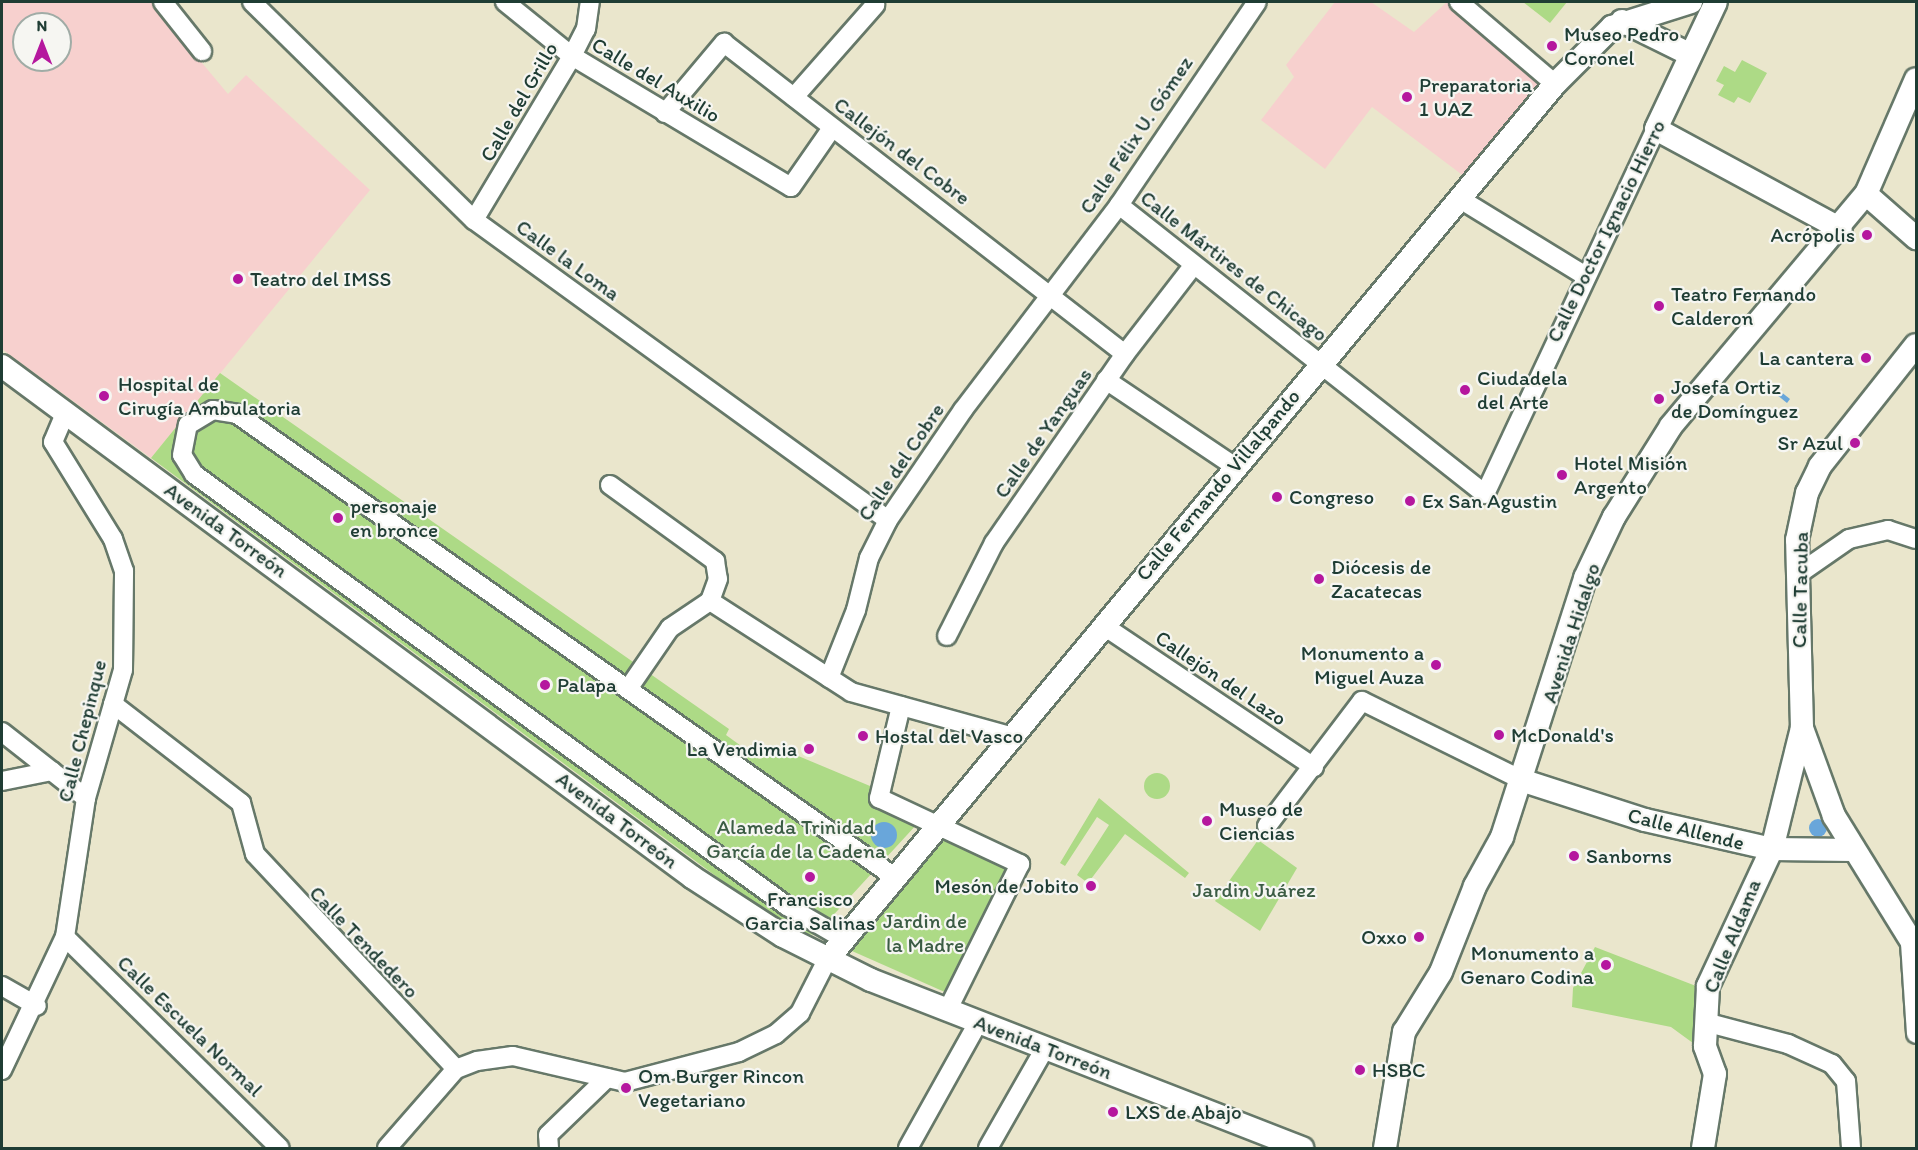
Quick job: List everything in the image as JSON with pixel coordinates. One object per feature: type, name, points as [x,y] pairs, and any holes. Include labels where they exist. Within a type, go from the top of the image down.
[{"type":"street","points":[[163,2],[202,51]]},
{"type":"street","name":"Calle la Loma","points":[[252,2],[474,220],[888,520]]},
{"type":"street","name":"Calle del Auxilio","points":[[505,2],[572,56],[791,187],[832,128]]},
{"type":"street","name":"Calle del Grillo","points":[[474,220],[572,56],[586,29],[590,2]]},
{"type":"street","name":"Calle Félix U. Gómez","points":[[1054,294],[1119,205],[1257,2]]},
{"type":"street","points":[[1459,2],[1555,84]]},
{"type":"street","points":[[1622,21],[1691,2]]},
{"type":"street","name":"Calle Doctor Ignacio Hierro","points":[[1485,494],[1584,275],[1716,2]]},
{"type":"street","points":[[794,97],[875,5]]},
{"type":"street","points":[[1622,21],[1689,54]]},
{"type":"street","name":"Calle Fernando Villalpando","points":[[827,960],[893,876],[939,825],[1234,466],[1555,84],[1622,21]]},
{"type":"street","name":"Callejón del Cobre","points":[[665,113],[724,43],[832,128],[1054,294],[1125,354]]},
{"type":"street","name":"Avenida Hidalgo","points":[[1385,1149],[1404,1032],[1442,972],[1524,781],[1585,578],[1614,517],[1671,426],[1841,229],[1866,194],[1917,79]]},
{"type":"street","points":[[1656,129],[1841,229]]},
{"type":"street","points":[[1866,194],[1917,238]]},
{"type":"street","points":[[1460,199],[1584,275]]},
{"type":"street","name":"Calle Mártires de Chicago","points":[[1119,205],[1193,266],[1321,363],[1485,494]]},
{"type":"street","name":"Calle de Yanguas","points":[[947,636],[994,543],[1106,380],[1193,266]]},
{"type":"street","name":"Calle del Cobre","points":[[829,678],[856,610],[869,558],[888,520],[963,410],[1054,294]]},
{"type":"street","name":"Calle Tacuba","points":[[1802,728],[1797,540],[1807,493],[1820,466],[1917,345]]},
{"type":"street","name":"Avenida Torreón","points":[[2,366],[692,877],[827,960],[947,1011],[1302,1149]]},
{"type":"street","points":[[1106,380],[1234,466]]},
{"type":"street","points":[[842,938],[787,906],[194,474],[182,455],[188,425],[213,410],[237,414],[893,876]]},
{"type":"street","name":"Calle Chepinque","points":[[2,1070],[37,1006],[65,938],[86,798],[123,670],[124,571],[113,539],[53,442],[66,412]]},
{"type":"street","points":[[610,485],[715,561],[718,579],[710,601],[670,628],[628,689]]},
{"type":"street","points":[[1797,575],[1849,539],[1888,530],[1916,537]]},
{"type":"street","points":[[710,601],[851,692],[1010,736]]},
{"type":"street","name":"Callejón del Lazo","points":[[1104,626],[1314,768]]},
{"type":"street","points":[[1267,826],[1314,768],[1362,701],[1524,781]]},
{"type":"street","name":"Calle Tendedero","points":[[113,704],[241,803],[255,854],[294,901],[456,1069]]},
{"type":"street","points":[[901,706],[879,798],[1015,860],[1021,870],[947,1011]]},
{"type":"street","points":[[1802,728],[1852,850],[1880,884],[1913,946],[1917,1034]]},
{"type":"street","name":"Calle Aldama","points":[[1703,1149],[1715,1074],[1705,1046],[1708,986],[1772,849],[1802,728]]},
{"type":"street","points":[[2,732],[86,798]]},
{"type":"street","points":[[2,781],[52,771]]},
{"type":"street","name":"Calle Allende","points":[[1524,781],[1645,820],[1772,849],[1852,850]]},
{"type":"street","name":"Calle Escuela Normal","points":[[65,938],[280,1149]]},
{"type":"street","points":[[394,1145],[456,1069],[513,1056],[625,1082],[667,1074],[739,1052],[776,1034],[800,1013],[827,960]]},
{"type":"street","points":[[2,986],[37,1006]]},
{"type":"street","points":[[1705,1022],[1788,1044],[1832,1064],[1846,1081],[1851,1149]]},
{"type":"street","points":[[908,1149],[978,1023]]},
{"type":"street","points":[[988,1149],[1045,1048]]},
{"type":"street","points":[[549,1149],[548,1136],[607,1078]]},
{"type":"shaded area","points":[[2,2],[151,2],[228,94],[246,75],[370,190],[151,458],[2,349]]},
{"type":"shaded area","name":"Preparatoria 1 UAZ","points":[[1335,2],[1371,2],[1414,32],[1447,2],[1544,87],[1465,177],[1372,107],[1325,169],[1261,120],[1294,77],[1286,65]]},
{"type":"green space","points":[[1523,2],[1567,2],[1550,23]]},
{"type":"green space","points":[[1742,60],[1767,73],[1750,103],[1738,97],[1734,103],[1718,95],[1724,85],[1716,81],[1724,66],[1735,72]]},
{"type":"green space","name":"Alameda Trinidad García de la Cadena","points":[[220,373],[729,729],[726,735],[759,759],[769,756],[772,745],[870,786],[873,802],[918,823],[815,935],[790,931],[151,458]]},
{"type":"green space","points":[[1157,773],[1166,777],[1170,786],[1166,795],[1157,799],[1148,795],[1144,786],[1148,777]]},
{"type":"green space","points":[[1099,798],[1189,873],[1185,878],[1125,834],[1088,883],[1077,875],[1109,825],[1097,817],[1065,866],[1060,863]]},
{"type":"green space","name":"Jardin de la Madre","points":[[946,834],[1007,863],[1008,871],[947,993],[852,951]]},
{"type":"green space","name":"Jardin Juárez","points":[[1258,840],[1297,868],[1260,931],[1215,901]]},
{"type":"green space","points":[[1595,947],[1696,986],[1697,1046],[1671,1027],[1572,1007],[1573,988]]},
{"type":"water","points":[[1770,383],[1790,399],[1787,403],[1767,387]]},
{"type":"water","points":[[1814,819],[1822,819],[1827,824],[1825,835],[1814,837],[1809,832],[1809,824]]},
{"type":"water","points":[[884,822],[893,826],[897,835],[893,844],[884,848],[875,844],[871,835],[875,826]]},
{"type":"place","name":"Museo Pedro Coronel","points":[[1552,46]]},
{"type":"place","name":"Preparatoria 1 UAZ","points":[[1407,97]]},
{"type":"place","name":"Acrópolis","points":[[1867,235]]},
{"type":"place","name":"Teatro del IMSS","points":[[238,279]]},
{"type":"place","name":"Teatro Fernando Calderon","points":[[1659,306]]},
{"type":"place","name":"La cantera","points":[[1866,358]]},
{"type":"place","name":"Ciudadela del Arte","points":[[1465,390]]},
{"type":"place","name":"Hospital de Cirugía Ambulatoria","points":[[104,396]]},
{"type":"place","name":"Josefa Ortiz de Domínguez","points":[[1659,399]]},
{"type":"place","name":"Sr Azul","points":[[1855,443]]},
{"type":"place","name":"Hotel Misión Argento","points":[[1562,475]]},
{"type":"place","name":"Congreso","points":[[1277,497]]},
{"type":"place","name":"Ex San Agustin","points":[[1410,501]]},
{"type":"place","name":"personaje en bronce","points":[[338,518]]},
{"type":"place","name":"Diócesis de Zacatecas","points":[[1319,579]]},
{"type":"place","name":"Monumento a Miguel Auza","points":[[1436,665]]},
{"type":"place","name":"Palapa","points":[[545,685]]},
{"type":"place","name":"McDonald's","points":[[1499,735]]},
{"type":"place","name":"Hostal del Vasco","points":[[863,736]]},
{"type":"place","name":"La Vendimia","points":[[809,749]]},
{"type":"place","name":"Museo de Ciencias","points":[[1207,821]]},
{"type":"place","name":"Sanborns","points":[[1574,856]]},
{"type":"place","name":"Francisco Garcia Salinas","points":[[810,877]]},
{"type":"place","name":"Mesón de Jobito","points":[[1091,886]]},
{"type":"place","name":"Oxxo","points":[[1419,937]]},
{"type":"place","name":"Monumento a Genaro Codina","points":[[1606,965]]},
{"type":"place","name":"HSBC","points":[[1360,1070]]},
{"type":"place","name":"Om Burger Rincon Vegetariano","points":[[626,1088]]},
{"type":"place","name":"LXS de Abajo","points":[[1113,1112]]}]
